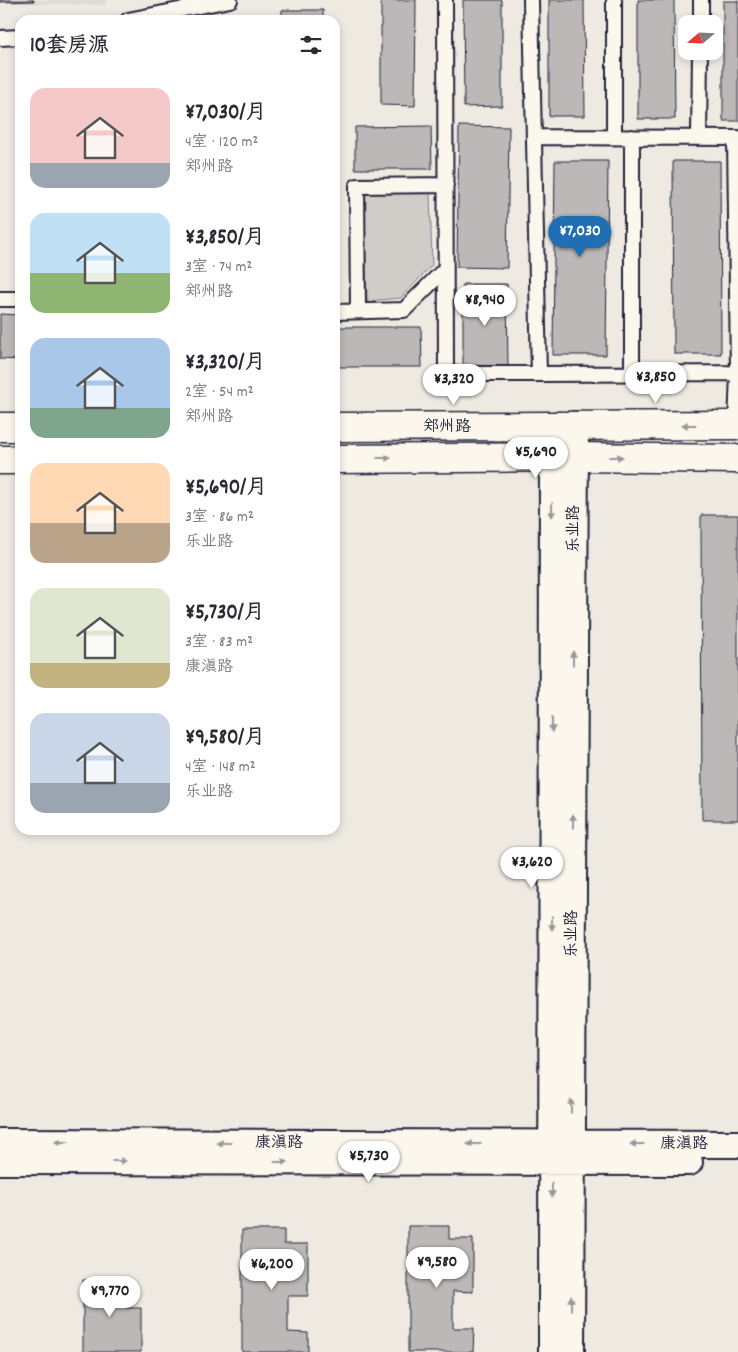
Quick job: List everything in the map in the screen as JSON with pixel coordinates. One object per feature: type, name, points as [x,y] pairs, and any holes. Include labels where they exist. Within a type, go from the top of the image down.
[{"type":"street","name":"郑州路","points":[[340,427],[737,425]]},
{"type":"street","name":"乐业路","points":[[564,426],[562,1154],[571,1352]]},
{"type":"street","points":[[0,427],[15,427]]},
{"type":"street","name":"郑州路","points":[[340,459],[738,458]]},
{"type":"street","points":[[0,460],[15,460]]},
{"type":"street","name":"康滇路","points":[[0,1142],[562,1154],[738,1162]]},
{"type":"street","name":"康滇路","points":[[0,1161],[562,1154],[738,1144]]},
{"type":"street","name":"乐业路","points":[[552,1352],[562,1154]]},
{"type":"lane","points":[[154,15],[230,0]]},
{"type":"lane","points":[[445,0],[446,374],[738,372]]},
{"type":"lane","points":[[531,0],[539,374]]},
{"type":"lane","points":[[614,0],[614,137]]},
{"type":"lane","points":[[700,15],[701,0]]},
{"type":"lane","points":[[0,38],[15,37]]},
{"type":"lane","points":[[699,138],[700,60]]},
{"type":"lane","points":[[534,137],[736,138],[737,425]]},
{"type":"lane","points":[[632,137],[632,374]]},
{"type":"lane","points":[[358,311],[357,186],[446,185]]},
{"type":"lane","points":[[340,312],[404,310],[446,268]]},
{"type":"lane","points":[[0,299],[15,299]]},
{"type":"shaded area","points":[[0,0],[106,0],[106,5],[0,3]]},
{"type":"shaded area","points":[[430,192],[432,265],[401,298],[367,301],[364,193]]},
{"type":"building","points":[[0,0],[34,0],[34,1],[0,2]]},
{"type":"building","points":[[381,0],[416,0],[415,106],[381,105]]},
{"type":"building","points":[[463,0],[502,0],[502,106],[464,107]]},
{"type":"building","points":[[549,0],[584,0],[585,116],[549,116]]},
{"type":"building","points":[[638,0],[674,0],[675,119],[638,119]]},
{"type":"building","points":[[723,1],[738,1],[738,121],[723,121]]},
{"type":"building","points":[[282,10],[323,10],[323,15],[282,15]]},
{"type":"building","points":[[431,126],[432,169],[355,169],[355,127]]},
{"type":"building","points":[[459,126],[509,127],[507,268],[457,267]]},
{"type":"building","points":[[555,161],[608,161],[606,355],[553,355]]},
{"type":"building","points":[[673,161],[720,161],[721,354],[674,354]]},
{"type":"building","points":[[463,284],[507,284],[508,369],[463,369]]},
{"type":"building","points":[[0,314],[15,315],[15,360],[0,359]]},
{"type":"building","points":[[340,327],[421,327],[422,367],[340,367]]},
{"type":"building","points":[[701,515],[738,515],[738,820],[702,820]]},
{"type":"building","points":[[408,1226],[449,1226],[449,1239],[473,1239],[473,1292],[453,1291],[453,1328],[474,1328],[473,1352],[408,1352]]},
{"type":"building","points":[[242,1230],[284,1230],[284,1244],[308,1244],[308,1296],[288,1296],[288,1332],[308,1333],[308,1352],[242,1352]]},
{"type":"building","points":[[83,1280],[126,1280],[126,1308],[141,1308],[141,1352],[83,1352]]}]
